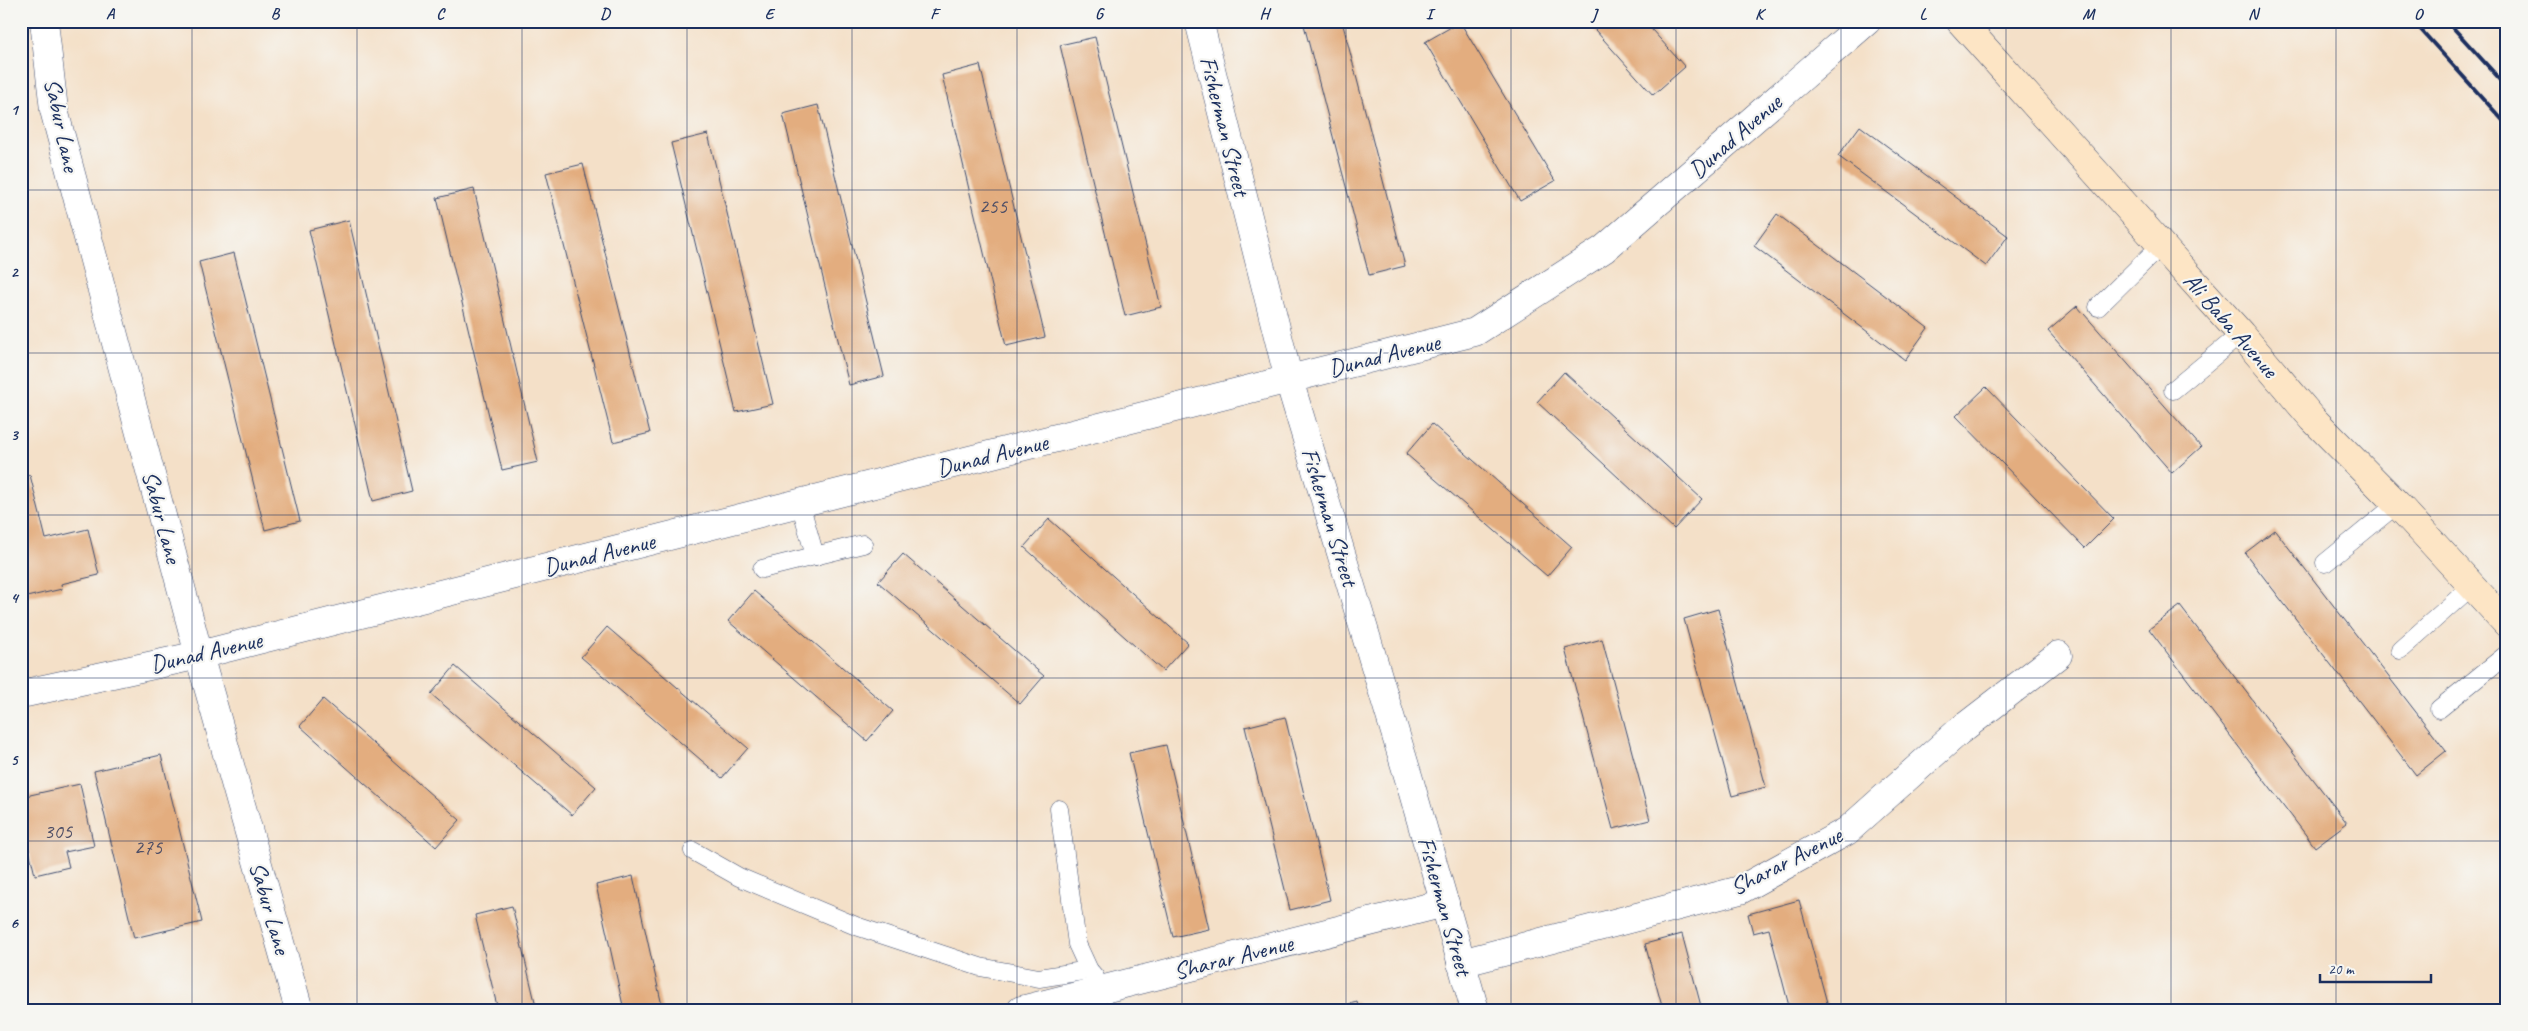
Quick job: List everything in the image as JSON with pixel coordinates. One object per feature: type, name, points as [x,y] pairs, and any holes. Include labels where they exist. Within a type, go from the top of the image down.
[{"type":"street","name":"Sabur Lane","points":[[44,21],[54,110],[199,655],[299,1010]]},
{"type":"street","name":"Fisherman Street","points":[[1199,21],[1289,380],[1445,903],[1474,1010]]},
{"type":"street","name":"Dunad Avenue","points":[[21,694],[199,655],[1475,332],[1604,249],[1867,21]]},
{"type":"street","name":"Ali Baba Avenue","points":[[1960,21],[2241,334],[2313,419],[2396,504],[2507,624]]},
{"type":"street","name":"Sharar Avenue","points":[[1461,963],[1740,890],[1847,831],[1958,732],[2058,656]]},
{"type":"street","name":"Sharar Avenue","points":[[1021,1010],[1097,980],[1445,903]]},
{"type":"lane","points":[[2098,307],[2161,245]]},
{"type":"lane","points":[[2173,390],[2241,334]]},
{"type":"lane","points":[[800,503],[815,556]]},
{"type":"lane","points":[[2325,564],[2396,504]]},
{"type":"lane","points":[[762,569],[863,544]]},
{"type":"lane","points":[[2400,650],[2472,586]]},
{"type":"lane","points":[[2439,709],[2507,654]]},
{"type":"lane","points":[[1059,809],[1077,944],[1097,980]]},
{"type":"lane","points":[[693,851],[739,877],[856,926],[980,967],[1039,978],[1097,980]]},
{"type":"building","points":[[1303,21],[1342,21],[1405,266],[1369,275]]},
{"type":"building","points":[[1587,21],[1644,21],[1685,67],[1653,95]]},
{"type":"building","points":[[1460,22],[1555,181],[1520,201],[1425,42]]},
{"type":"building","points":[[1095,37],[1161,307],[1125,316],[1060,45]]},
{"type":"building","points":[[980,65],[1045,337],[1006,346],[942,75]]},
{"type":"building","points":[[818,105],[884,376],[849,385],[783,114]]},
{"type":"building","points":[[1860,126],[2008,236],[1986,266],[1838,156]]},
{"type":"building","points":[[708,134],[773,404],[736,412],[671,143]]},
{"type":"building","points":[[583,164],[650,433],[613,442],[546,173]]},
{"type":"building","points":[[474,189],[538,462],[502,470],[437,198]]},
{"type":"building","points":[[1777,214],[1928,328],[1905,360],[1754,246]]},
{"type":"building","points":[[349,220],[412,491],[373,501],[309,230]]},
{"type":"building","points":[[234,253],[300,521],[265,530],[199,262]]},
{"type":"building","points":[[2077,306],[2201,447],[2172,473],[2048,331]]},
{"type":"building","points":[[1564,372],[1702,499],[1674,529],[1537,402]]},
{"type":"building","points":[[1986,387],[2114,519],[2085,548],[1956,416]]},
{"type":"building","points":[[1432,424],[1572,547],[1547,576],[1406,454]]},
{"type":"building","points":[[30,475],[46,539],[88,529],[99,575],[61,584],[62,589],[22,598],[21,477]]},
{"type":"building","points":[[1049,519],[1188,643],[1163,671],[1024,547]]},
{"type":"building","points":[[2275,530],[2446,751],[2416,775],[2245,553]]},
{"type":"building","points":[[903,554],[1044,676],[1020,704],[878,582]]},
{"type":"building","points":[[754,591],[893,711],[867,741],[728,621]]},
{"type":"building","points":[[2180,606],[2347,823],[2315,847],[2149,629]]},
{"type":"building","points":[[1718,609],[1766,787],[1732,796],[1684,619]]},
{"type":"building","points":[[607,627],[748,748],[722,778],[581,657]]},
{"type":"building","points":[[1602,639],[1650,820],[1613,829],[1565,649]]},
{"type":"building","points":[[455,666],[596,787],[572,815],[431,694]]},
{"type":"building","points":[[323,699],[460,820],[436,847],[300,726]]},
{"type":"building","points":[[1285,717],[1330,900],[1290,910],[1245,727]]},
{"type":"building","points":[[1166,745],[1209,929],[1173,937],[1129,753]]},
{"type":"building","points":[[161,755],[202,922],[134,938],[94,771]]},
{"type":"building","points":[[80,784],[94,846],[65,852],[69,867],[35,875],[21,816],[21,797]]},
{"type":"building","points":[[633,876],[663,1010],[624,1010],[596,885]]},
{"type":"building","points":[[1799,900],[1829,1010],[1790,1010],[1769,929],[1753,933],[1748,914]]},
{"type":"building","points":[[512,906],[537,1010],[498,1010],[475,915]]},
{"type":"building","points":[[1682,934],[1702,1010],[1663,1010],[1645,944]]},
{"type":"building","points":[[1357,1002],[1359,1010],[1330,1010],[1330,1009]]},
{"type":"railway","points":[[2413,21],[2507,125]]},
{"type":"railway","points":[[2447,21],[2507,87]]}]
